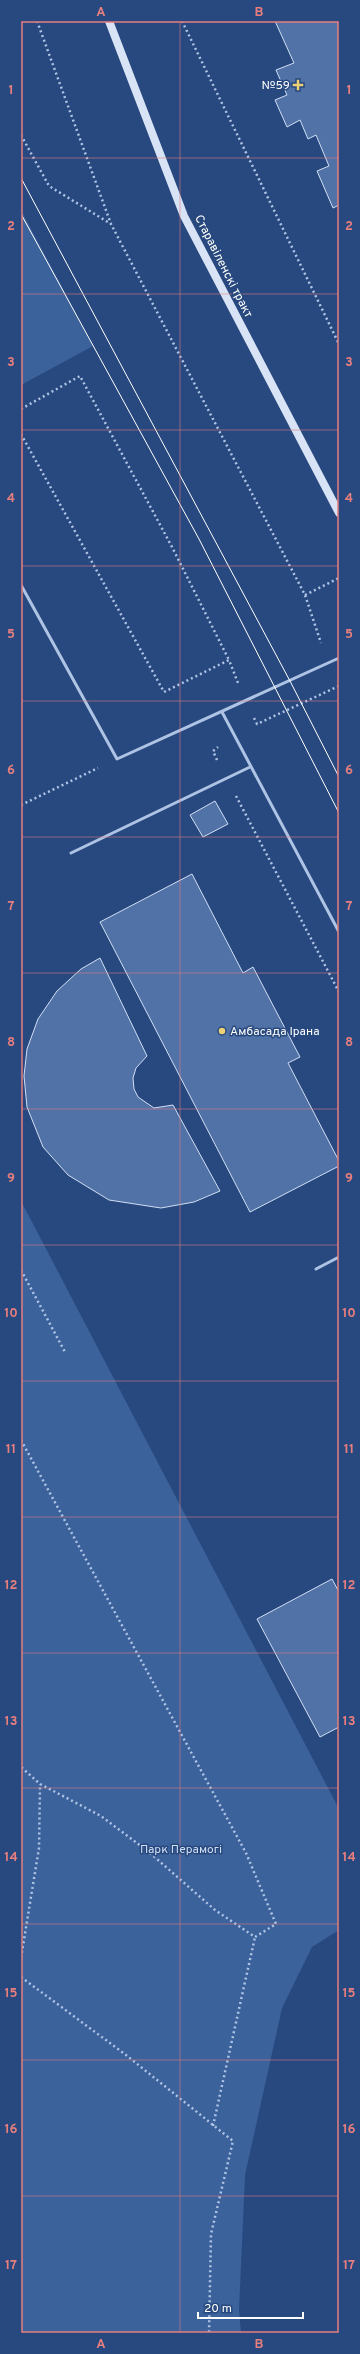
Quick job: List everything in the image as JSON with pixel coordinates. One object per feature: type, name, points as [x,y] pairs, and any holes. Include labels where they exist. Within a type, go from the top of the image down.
[{"type":"main road","name":"Старавіленскі тракт","points":[[109,21],[184,216],[339,513]]},
{"type":"lane","points":[[21,585],[117,759],[339,658]]},
{"type":"lane","points":[[222,712],[234,738],[339,932]]},
{"type":"lane","points":[[70,853],[250,767]]},
{"type":"lane","points":[[316,1269],[339,1257]]},
{"type":"path","points":[[37,21],[111,224],[305,595],[320,641],[331,662]]},
{"type":"path","points":[[182,21],[339,344]]},
{"type":"path","points":[[21,135],[49,186],[111,224]]},
{"type":"path","points":[[21,409],[80,376],[172,547],[229,660],[257,724]]},
{"type":"path","points":[[21,434],[164,692],[229,660]]},
{"type":"path","points":[[305,595],[339,578]]},
{"type":"path","points":[[339,686],[257,724],[213,751],[339,992]]},
{"type":"path","points":[[21,805],[117,759]]},
{"type":"path","points":[[21,1270],[65,1352]]},
{"type":"path","points":[[21,1440],[246,1853],[276,1924],[255,1937],[213,2126]]},
{"type":"path","points":[[21,1767],[40,1784],[101,1816],[150,1853],[215,1910],[255,1937]]},
{"type":"path","points":[[21,1958],[39,1848],[40,1784]]},
{"type":"path","points":[[21,1977],[126,2055],[233,2141],[211,2234],[209,2333]]},
{"type":"green space","points":[[21,210],[93,346],[21,385]]},
{"type":"green space","name":"Парк Перамогі","points":[[21,1201],[339,1809],[339,1930],[312,1947],[282,2008],[245,2175],[239,2310],[241,2333],[21,2333]]},
{"type":"building","points":[[275,21],[339,21],[339,205],[333,208],[317,171],[329,166],[316,135],[308,139],[300,120],[287,127],[275,100],[287,95],[276,70],[294,63]]},
{"type":"building","points":[[215,801],[228,824],[203,837],[190,815]]},
{"type":"building","points":[[192,874],[243,973],[253,967],[300,1057],[288,1063],[339,1161],[339,1166],[250,1212],[100,922]]},
{"type":"building","points":[[100,958],[147,1056],[136,1068],[133,1078],[134,1089],[138,1097],[154,1108],[173,1105],[220,1191],[194,1202],[161,1208],[109,1200],[68,1175],[43,1147],[27,1107],[24,1076],[27,1049],[38,1019],[57,991],[81,969]]},
{"type":"building","points":[[332,1579],[339,1592],[339,1727],[320,1737],[257,1619]]},
{"type":"tram line","points":[[21,178],[290,681],[339,777]]},
{"type":"tram line","points":[[21,214],[199,539],[339,813]]},
{"type":"place","name":"№59","points":[[298,85]]},
{"type":"place","name":"Амбасада Ірана","points":[[222,1031]]}]
